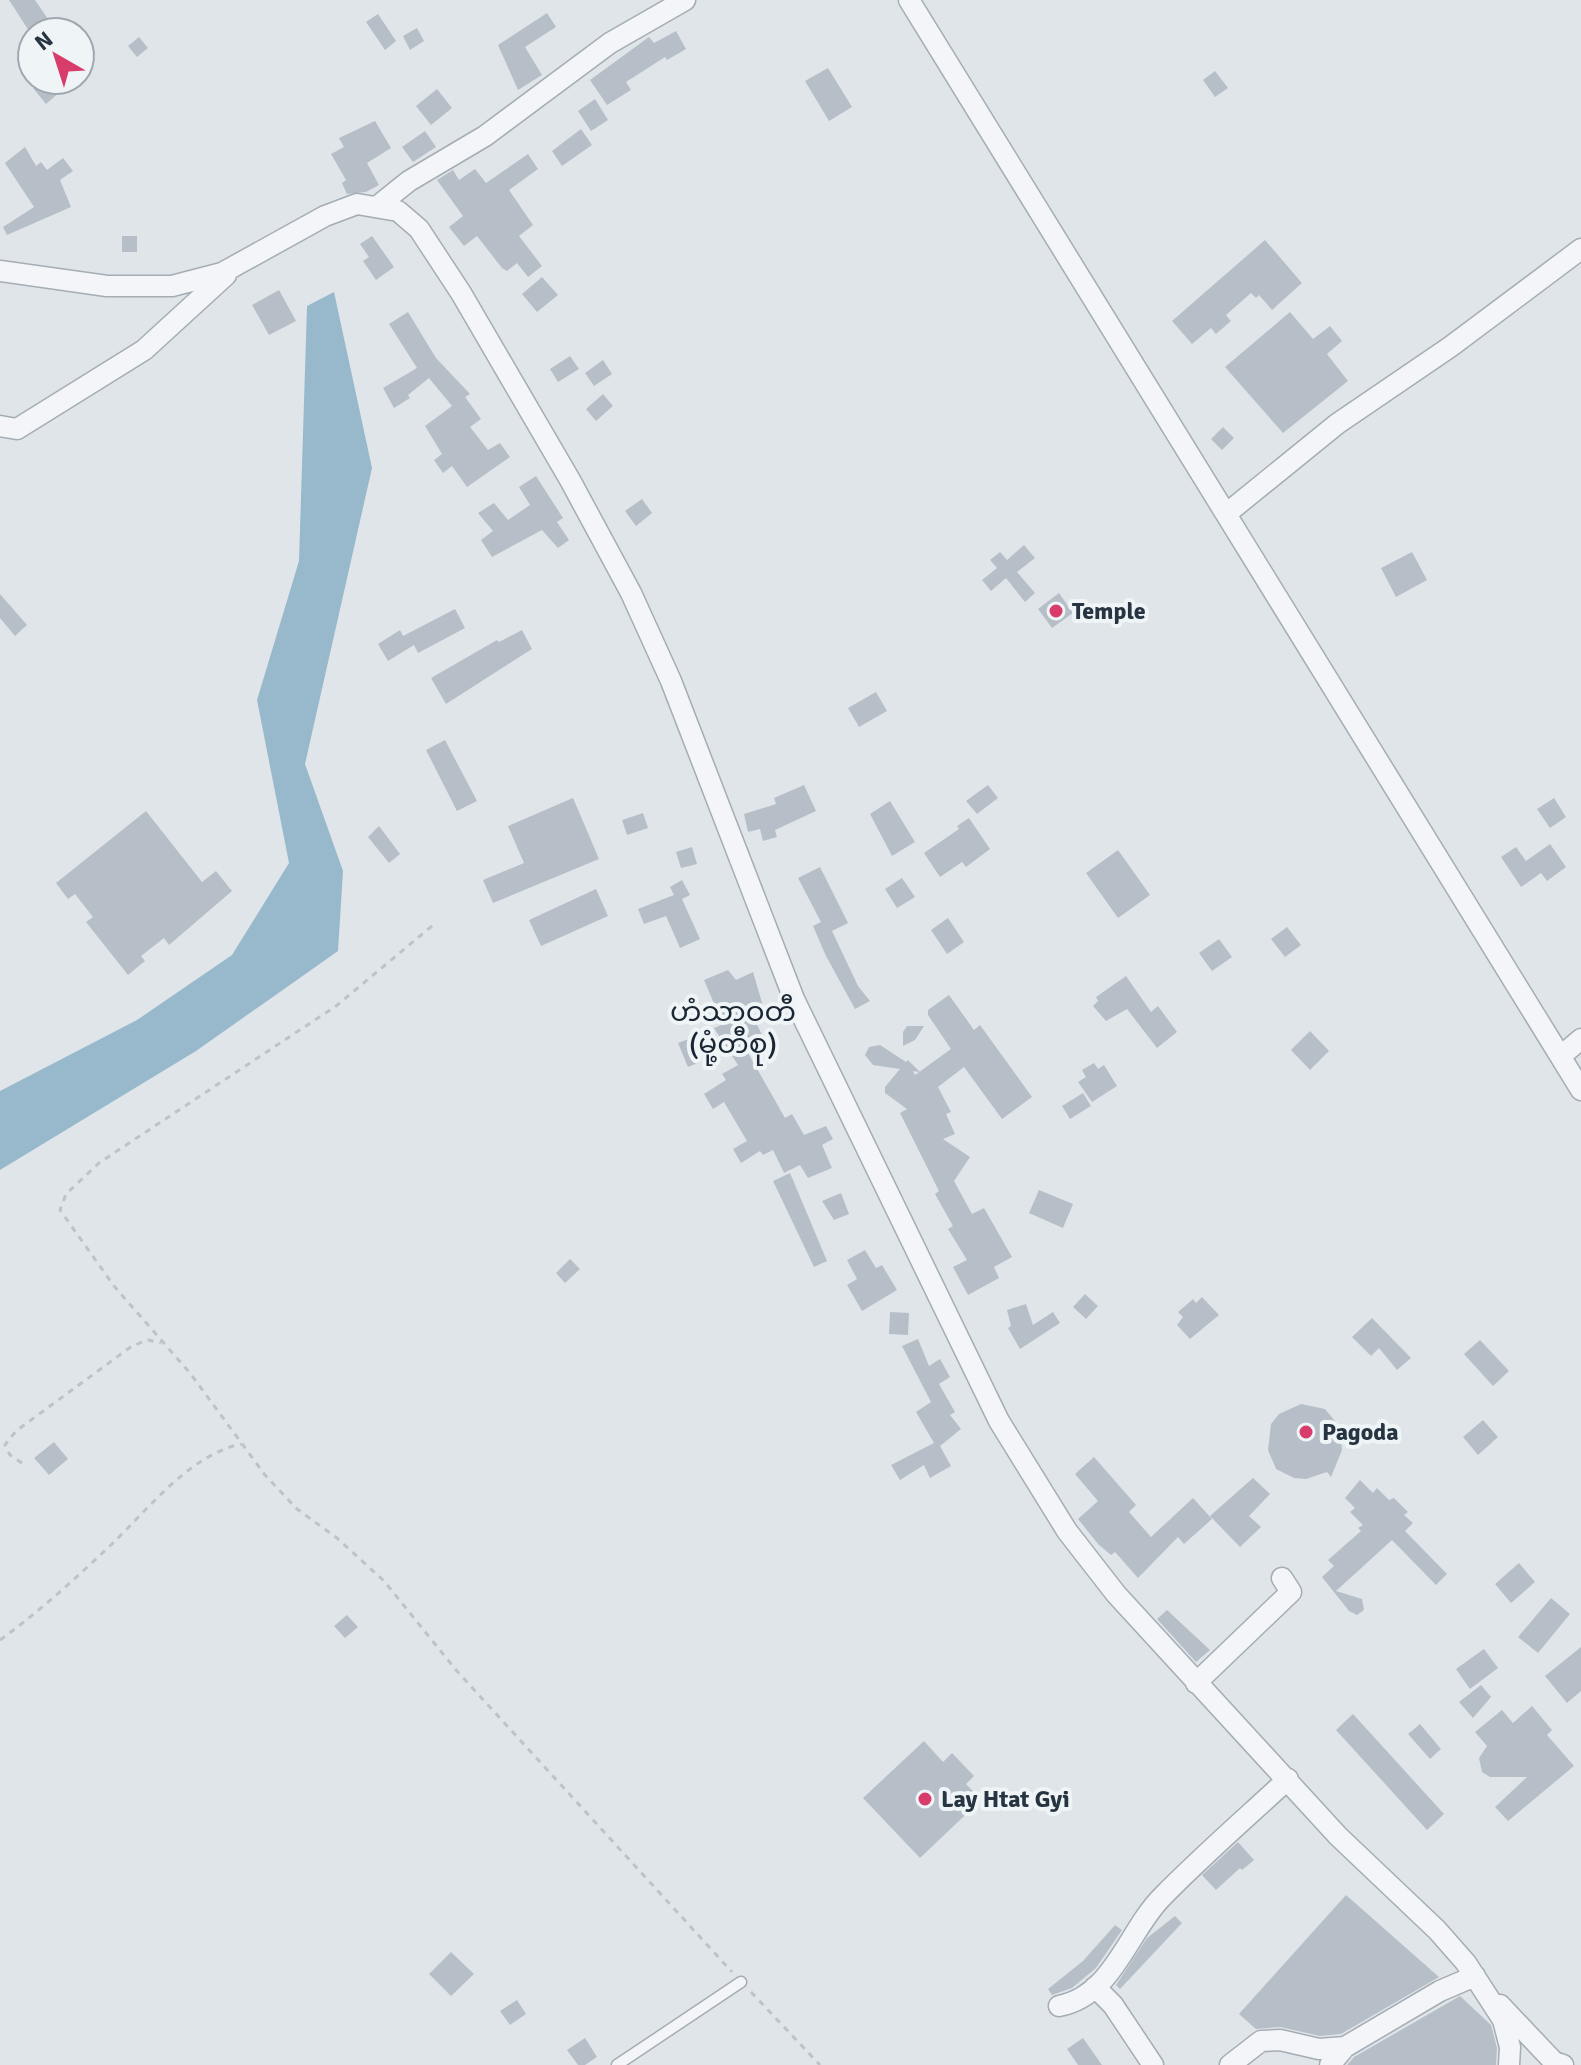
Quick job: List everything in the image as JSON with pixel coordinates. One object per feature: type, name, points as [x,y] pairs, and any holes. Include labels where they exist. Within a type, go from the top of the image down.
[{"type":"street","points":[[379,205],[409,181],[485,136],[610,43],[685,0]]},
{"type":"street","points":[[909,0],[1581,1090]]},
{"type":"street","points":[[0,271],[61,281],[142,288],[188,283],[238,264],[343,208],[379,205],[411,220],[461,293],[570,480],[631,593],[676,694],[794,999],[999,1421],[1067,1531],[1116,1594],[1338,1836],[1437,1930],[1480,1983],[1554,2062],[1563,2065]]},
{"type":"street","points":[[1226,514],[1337,424],[1450,347],[1581,249]]},
{"type":"street","points":[[0,426],[17,429],[144,350],[238,264]]},
{"type":"street","points":[[1561,1056],[1581,1039]]},
{"type":"street","points":[[1196,1683],[1291,1592],[1282,1578]]},
{"type":"street","points":[[1059,2006],[1095,1987],[1120,1959],[1159,1900],[1288,1779]]},
{"type":"street","points":[[1330,2065],[1345,2047],[1429,1997],[1480,1983]]},
{"type":"street","points":[[1480,1983],[1503,2020],[1510,2047],[1509,2065]]},
{"type":"street","points":[[1095,1987],[1113,2005],[1153,2065]]},
{"type":"street","points":[[1230,2065],[1261,2041],[1280,2040],[1319,2049],[1345,2047]]},
{"type":"lane","points":[[617,2065],[741,1982]]},
{"type":"path","points":[[432,926],[336,1006],[112,1153],[66,1194],[60,1210],[114,1286],[190,1373],[241,1444],[297,1509],[337,1538],[384,1581],[456,1670],[820,2065]]},
{"type":"path","points":[[22,1463],[10,1455],[5,1445],[16,1431],[132,1346],[148,1340],[161,1343]]},
{"type":"path","points":[[0,1640],[53,1599],[155,1500],[220,1449],[241,1444]]},
{"type":"water","points":[[334,292],[372,468],[305,764],[343,871],[338,951],[196,1051],[0,1170],[0,1091],[137,1020],[232,955],[289,863],[257,700],[299,561],[307,306]]},
{"type":"building","points":[[9,0],[35,0],[46,16],[19,16]]},
{"type":"building","points":[[547,13],[556,27],[525,47],[542,75],[518,90],[498,45]]},
{"type":"building","points":[[378,14],[396,41],[385,50],[366,22]]},
{"type":"building","points":[[417,28],[424,41],[410,50],[403,36]]},
{"type":"building","points":[[676,31],[686,49],[667,60],[665,57],[626,82],[631,90],[607,105],[590,80],[649,37],[654,43]]},
{"type":"building","points":[[139,37],[148,48],[137,57],[128,46]]},
{"type":"building","points":[[828,68],[852,107],[829,121],[805,81]]},
{"type":"building","points":[[1215,71],[1228,88],[1215,97],[1203,80]]},
{"type":"building","points":[[437,89],[452,108],[431,125],[416,106]]},
{"type":"building","points":[[40,96],[55,96],[46,104]]},
{"type":"building","points":[[595,99],[608,120],[591,131],[578,111]]},
{"type":"building","points":[[375,121],[391,148],[367,163],[379,185],[366,192],[347,194],[342,183],[346,180],[331,154],[344,147],[339,138]]},
{"type":"building","points":[[581,129],[592,145],[562,166],[552,151]]},
{"type":"building","points":[[425,131],[436,147],[413,162],[402,147]]},
{"type":"building","points":[[25,147],[36,166],[41,162],[47,170],[63,158],[73,171],[60,180],[71,207],[7,235],[3,227],[34,207],[5,163]]},
{"type":"building","points":[[528,154],[538,169],[509,190],[533,225],[519,236],[542,266],[528,277],[517,263],[507,271],[502,268],[477,236],[464,246],[449,227],[463,216],[437,180],[453,170],[459,180],[475,169],[486,183]]},
{"type":"building","points":[[122,236],[137,236],[137,252],[122,252]]},
{"type":"building","points":[[372,236],[394,267],[376,280],[363,261],[369,257],[360,244]]},
{"type":"building","points":[[1265,240],[1302,283],[1272,310],[1259,295],[1256,298],[1251,293],[1226,315],[1231,321],[1216,334],[1211,328],[1192,344],[1172,321]]},
{"type":"building","points":[[542,277],[558,295],[537,312],[522,294]]},
{"type":"building","points":[[279,290],[296,321],[269,335],[252,305]]},
{"type":"building","points":[[408,312],[436,358],[470,394],[465,397],[481,419],[470,427],[488,450],[500,443],[510,457],[467,487],[452,466],[443,473],[434,460],[442,454],[425,426],[452,406],[429,378],[408,395],[410,398],[394,408],[383,388],[417,368],[389,324]]},
{"type":"building","points":[[1290,312],[1313,339],[1330,326],[1342,341],[1327,354],[1348,381],[1283,433],[1225,367]]},
{"type":"building","points":[[570,356],[579,369],[558,382],[550,369]]},
{"type":"building","points":[[603,360],[612,374],[594,386],[585,373]]},
{"type":"building","points":[[603,394],[613,406],[596,421],[586,409]]},
{"type":"building","points":[[1223,427],[1234,438],[1222,450],[1211,439]]},
{"type":"building","points":[[536,476],[563,518],[557,522],[569,540],[558,548],[542,530],[492,557],[481,540],[493,531],[478,513],[494,503],[508,520],[530,505],[519,487]]},
{"type":"building","points":[[642,499],[652,513],[636,526],[625,511]]},
{"type":"building","points":[[1024,545],[1035,558],[1017,572],[1035,593],[1025,602],[1006,578],[991,591],[982,580],[997,568],[990,560],[1000,552],[1007,560]]},
{"type":"building","points":[[1412,552],[1427,580],[1396,597],[1381,568]]},
{"type":"building","name":"Temple","points":[[1059,593],[1073,613],[1052,628],[1038,609]]},
{"type":"building","points":[[0,594],[27,625],[15,636],[0,618]]},
{"type":"building","points":[[455,609],[465,628],[418,653],[414,645],[388,661],[378,644],[400,630],[403,636]]},
{"type":"building","points":[[522,630],[532,649],[446,704],[431,678],[497,640],[499,642]]},
{"type":"building","points":[[876,692],[887,711],[859,727],[848,708]]},
{"type":"building","points":[[445,740],[477,801],[457,811],[426,750]]},
{"type":"building","points":[[804,785],[816,811],[775,830],[777,837],[763,841],[760,829],[748,832],[744,814],[776,804],[774,798]]},
{"type":"building","points":[[988,785],[998,798],[977,814],[966,801]]},
{"type":"building","points":[[573,798],[599,859],[493,903],[483,880],[524,863],[508,826]]},
{"type":"building","points":[[1554,798],[1566,817],[1550,828],[1537,809]]},
{"type":"building","points":[[890,801],[915,842],[892,856],[870,814]]},
{"type":"building","points":[[146,811],[202,882],[216,871],[232,891],[169,945],[164,938],[141,956],[145,961],[128,975],[86,922],[93,917],[75,894],[68,899],[56,883]]},
{"type":"building","points":[[643,813],[648,828],[627,835],[622,820]]},
{"type":"building","points":[[969,818],[990,849],[966,867],[962,862],[940,877],[924,853],[959,829],[957,826]]},
{"type":"building","points":[[379,826],[400,854],[389,863],[368,837]]},
{"type":"building","points":[[1550,844],[1566,867],[1547,881],[1541,873],[1521,887],[1501,857],[1516,847],[1526,861]]},
{"type":"building","points":[[692,847],[697,864],[681,868],[676,852]]},
{"type":"building","points":[[1118,850],[1150,895],[1118,918],[1086,873]]},
{"type":"building","points":[[820,867],[848,923],[832,931],[858,986],[870,1001],[855,1009],[826,956],[813,926],[821,922],[798,878]]},
{"type":"building","points":[[902,878],[915,897],[897,908],[885,889]]},
{"type":"building","points":[[682,880],[690,895],[682,899],[700,939],[680,948],[666,916],[644,924],[638,909],[674,895],[670,887]]},
{"type":"building","points":[[596,889],[608,916],[541,946],[529,920]]},
{"type":"building","points":[[948,918],[964,942],[947,954],[931,930]]},
{"type":"building","points":[[1287,927],[1301,945],[1285,957],[1271,939]]},
{"type":"building","points":[[1219,939],[1232,957],[1212,971],[1199,953]]},
{"type":"building","points":[[728,970],[736,980],[753,972],[763,1006],[751,1012],[762,1035],[743,1044],[785,1118],[792,1114],[804,1135],[826,1126],[833,1139],[822,1145],[832,1168],[808,1178],[800,1165],[784,1173],[773,1150],[763,1155],[760,1151],[741,1163],[733,1149],[747,1141],[724,1102],[713,1109],[704,1094],[726,1080],[722,1074],[738,1065],[714,1028],[721,1025],[716,1017],[719,1015],[704,980]]},
{"type":"building","points":[[1126,976],[1151,1012],[1158,1006],[1177,1032],[1157,1048],[1127,1009],[1106,1021],[1093,1006],[1098,1001],[1096,997]]},
{"type":"building","points":[[949,995],[974,1030],[980,1025],[1032,1097],[1002,1119],[964,1067],[938,1087],[951,1112],[946,1114],[955,1134],[943,1139],[970,1157],[954,1181],[972,1214],[984,1208],[1012,1257],[994,1267],[999,1278],[968,1295],[953,1267],[967,1260],[948,1229],[953,1226],[935,1194],[939,1191],[900,1113],[907,1109],[885,1093],[885,1087],[900,1069],[873,1065],[865,1055],[869,1047],[880,1045],[906,1062],[908,1060],[920,1072],[951,1049],[928,1015],[928,1010]]},
{"type":"building","points":[[907,1026],[924,1026],[915,1040],[903,1046],[903,1032]]},
{"type":"building","points":[[1310,1031],[1329,1051],[1310,1070],[1291,1050]]},
{"type":"building","points":[[691,1038],[700,1062],[688,1067],[678,1043]]},
{"type":"building","points":[[1094,1063],[1098,1069],[1104,1065],[1117,1086],[1092,1102],[1078,1082],[1086,1077],[1082,1070]]},
{"type":"building","points":[[1083,1093],[1091,1106],[1070,1119],[1062,1106]]},
{"type":"building","points":[[790,1173],[827,1261],[814,1267],[773,1181]]},
{"type":"building","points":[[1039,1190],[1073,1204],[1063,1228],[1029,1213]]},
{"type":"building","points":[[841,1193],[849,1214],[834,1220],[822,1201]]},
{"type":"building","points":[[865,1250],[876,1268],[882,1265],[897,1290],[862,1311],[847,1285],[857,1279],[847,1260]]},
{"type":"building","points":[[570,1259],[580,1269],[565,1283],[556,1273]]},
{"type":"building","points":[[1085,1294],[1098,1306],[1086,1319],[1073,1307]]},
{"type":"building","points":[[1202,1297],[1219,1315],[1190,1339],[1177,1325],[1183,1317],[1178,1312],[1193,1299],[1196,1303]]},
{"type":"building","points":[[1026,1304],[1033,1325],[1053,1312],[1060,1323],[1020,1349],[1008,1328],[1011,1326],[1007,1310]]},
{"type":"building","points":[[890,1312],[909,1313],[908,1335],[889,1334]]},
{"type":"building","points":[[1372,1318],[1411,1358],[1397,1370],[1379,1348],[1371,1356],[1352,1337]]},
{"type":"building","points":[[918,1339],[929,1366],[940,1359],[950,1377],[939,1384],[955,1412],[950,1415],[961,1429],[940,1446],[951,1466],[930,1478],[924,1465],[900,1480],[891,1465],[934,1443],[916,1412],[931,1402],[902,1346]]},
{"type":"building","points":[[1480,1340],[1509,1371],[1493,1386],[1464,1354]]},
{"type":"building","points":[[1301,1404],[1325,1409],[1340,1427],[1342,1450],[1331,1477],[1327,1472],[1306,1479],[1294,1478],[1276,1469],[1268,1450],[1271,1424],[1279,1414]]},
{"type":"building","points":[[1483,1420],[1498,1437],[1478,1455],[1463,1437]]},
{"type":"building","points":[[54,1442],[68,1459],[49,1475],[34,1458]]},
{"type":"building","points":[[1094,1457],[1136,1505],[1129,1512],[1151,1537],[1193,1498],[1212,1519],[1184,1544],[1178,1537],[1138,1578],[1115,1552],[1111,1555],[1099,1545],[1078,1519],[1098,1501],[1075,1474]]},
{"type":"building","points":[[1253,1478],[1270,1494],[1249,1516],[1261,1527],[1240,1547],[1210,1516]]},
{"type":"building","points":[[1360,1480],[1373,1493],[1377,1488],[1389,1500],[1394,1498],[1408,1512],[1404,1515],[1413,1523],[1405,1531],[1447,1574],[1436,1585],[1392,1540],[1336,1591],[1362,1599],[1364,1610],[1357,1615],[1349,1611],[1322,1577],[1334,1566],[1328,1560],[1361,1531],[1358,1528],[1363,1525],[1350,1512],[1355,1508],[1345,1498]]},
{"type":"building","points":[[1519,1563],[1535,1582],[1511,1603],[1495,1584]]},
{"type":"building","points":[[1551,1598],[1570,1614],[1538,1653],[1518,1637]]},
{"type":"building","points":[[1167,1610],[1210,1650],[1196,1662],[1157,1619]]},
{"type":"building","points":[[347,1615],[358,1627],[345,1638],[334,1626]]},
{"type":"building","points":[[1581,1647],[1581,1691],[1567,1703],[1545,1676]]},
{"type":"building","points":[[1484,1649],[1498,1668],[1470,1689],[1456,1669]]},
{"type":"building","points":[[1481,1685],[1491,1697],[1473,1718],[1459,1702]]},
{"type":"building","points":[[1532,1706],[1552,1730],[1547,1735],[1574,1766],[1508,1821],[1495,1807],[1527,1777],[1490,1777],[1482,1772],[1479,1758],[1487,1746],[1475,1732],[1502,1710],[1513,1723]]},
{"type":"building","points":[[1353,1714],[1444,1814],[1427,1830],[1336,1730]]},
{"type":"building","points":[[1420,1724],[1441,1749],[1430,1759],[1408,1734]]},
{"type":"building","points":[[924,1741],[943,1762],[952,1753],[974,1776],[966,1784],[981,1800],[920,1858],[863,1798]]},
{"type":"building","points":[[1238,1842],[1254,1860],[1216,1890],[1202,1875]]},
{"type":"building","points":[[1346,1895],[1439,1977],[1341,2034],[1320,2036],[1280,2027],[1256,2029],[1239,2014]]},
{"type":"building","points":[[1175,1916],[1182,1923],[1120,1989],[1116,1985],[1147,1938]]},
{"type":"building","points":[[1115,1925],[1122,1930],[1096,1968],[1072,1988],[1052,1995],[1048,1989],[1083,1961]]},
{"type":"building","points":[[451,1952],[474,1974],[451,1996],[429,1974]]},
{"type":"building","points":[[1460,1996],[1491,2025],[1497,2048],[1496,2065],[1347,2065],[1354,2057]]},
{"type":"building","points":[[517,2000],[526,2014],[510,2025],[500,2011]]},
{"type":"building","points":[[585,2038],[597,2057],[585,2065],[578,2065],[567,2050]]},
{"type":"building","points":[[1083,2038],[1102,2065],[1078,2065],[1067,2049]]},
{"type":"place","name":"Temple","points":[[1056,611]]},
{"type":"place","name":"Pagoda","points":[[1306,1432]]},
{"type":"place","name":"Lay Htat Gyi","points":[[925,1799]]},
{"type":"district","name":"ဟံသာဝတီ (မုံ့တီစု)","points":[[733,1028]]}]
